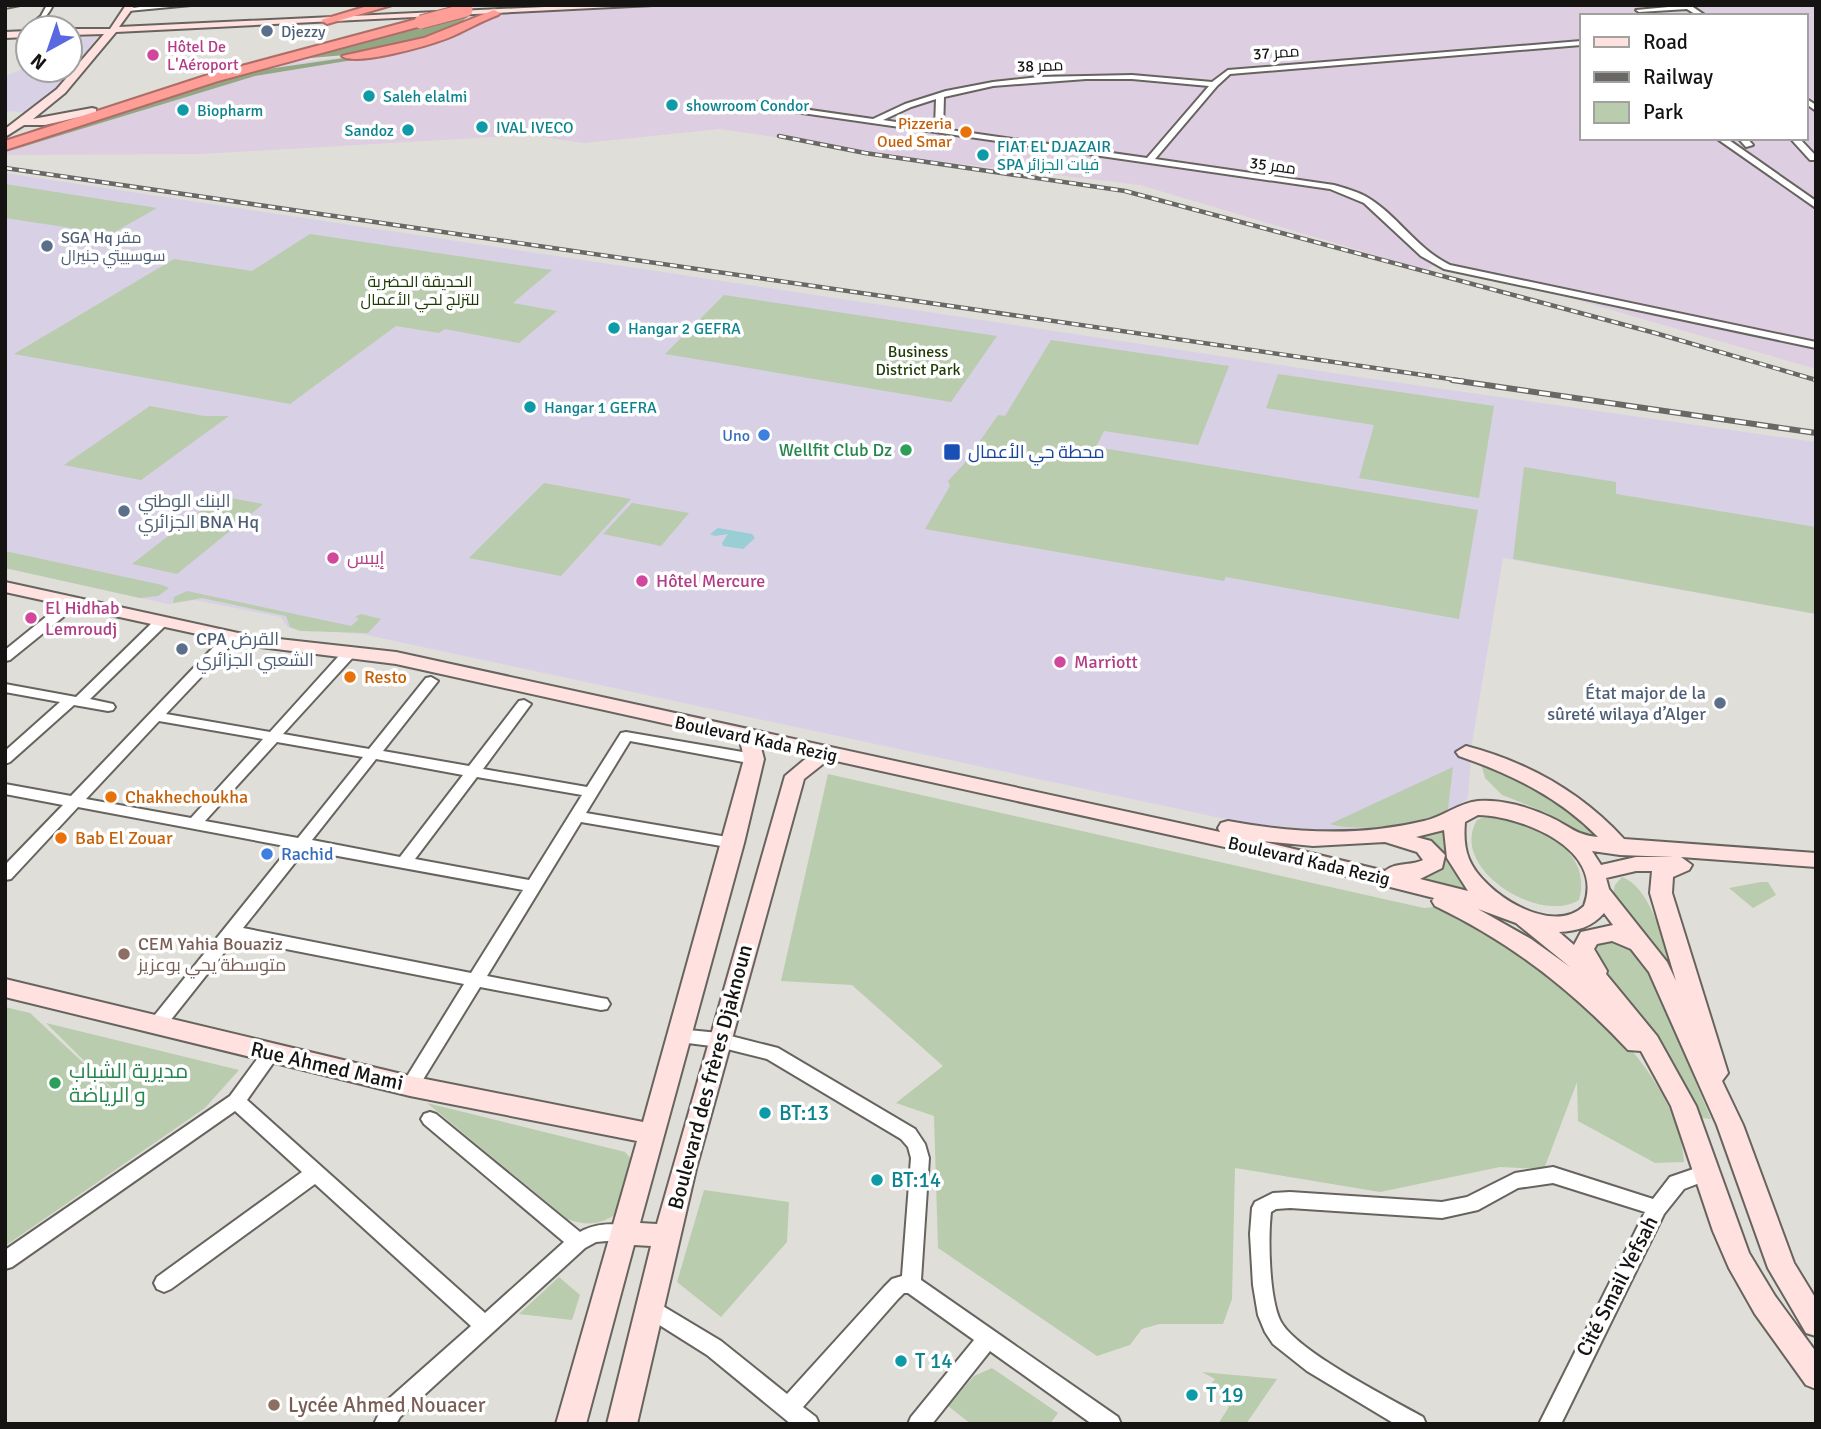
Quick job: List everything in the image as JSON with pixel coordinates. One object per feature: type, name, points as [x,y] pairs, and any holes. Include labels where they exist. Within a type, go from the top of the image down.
[{"type":"highway","points":[[5,140],[251,62],[443,11],[492,9]]},
{"type":"highway","points":[[327,20],[382,10]]},
{"type":"highway","points":[[5,146],[213,78],[469,10]]},
{"type":"highway","points":[[132,103],[260,68],[409,46],[459,29],[469,10]]},
{"type":"main road","points":[[492,9],[649,5]]},
{"type":"main road","points":[[5,134],[61,91],[130,7]]},
{"type":"main road","points":[[382,10],[469,10]]},
{"type":"main road","points":[[84,31],[327,20]]},
{"type":"main road","points":[[28,116],[27,122],[37,123],[92,111]]},
{"type":"main road","name":"Boulevard Kada Rezig","points":[[5,576],[231,637],[396,658],[752,748],[834,755],[1365,872],[1552,924],[1571,922],[1593,911],[1599,883]]},
{"type":"main road","name":"Boulevard Kada Rezig","points":[[5,587],[73,602],[164,617],[281,635],[398,648],[1238,831],[1294,837],[1371,836],[1425,828],[1455,819],[1465,811],[1497,808],[1542,822],[1573,842],[1659,968],[1730,1125],[1782,1268],[1816,1324]]},
{"type":"main road","points":[[571,1424],[622,1233],[733,843],[752,748]]},
{"type":"main road","points":[[1466,752],[1512,767],[1549,786],[1586,812],[1620,848]]},
{"type":"main road","name":"Boulevard des frères Djaknoun","points":[[621,1424],[666,1236],[795,776],[816,760],[834,755]]},
{"type":"main road","name":"Boulevard Kada Rezig","points":[[1455,819],[1451,841],[1455,858],[1480,889],[1513,912]]},
{"type":"main road","points":[[1365,872],[1418,873],[1434,863],[1434,855],[1424,845],[1371,836]]},
{"type":"main road","points":[[1573,842],[1620,848],[1816,860]]},
{"type":"main road","points":[[1599,883],[1636,864],[1816,870]]},
{"type":"main road","points":[[1681,864],[1662,873],[1661,893],[1675,946],[1712,1056],[1730,1125]]},
{"type":"main road","points":[[1396,881],[1481,919],[1543,957],[1586,990],[1668,1079]]},
{"type":"main road","points":[[1513,912],[1559,944],[1612,994]]},
{"type":"main road","points":[[1643,946],[1613,933],[1596,934],[1584,943],[1588,959],[1650,1045],[1681,1102],[1738,1259],[1760,1298],[1816,1376]]},
{"type":"main road","name":"Rue Ahmed Mami","points":[[5,988],[410,1086],[651,1134]]},
{"type":"main road","points":[[622,1233],[666,1236]]},
{"type":"street","points":[[5,6],[17,5]]},
{"type":"street","points":[[130,7],[188,5]]},
{"type":"street","points":[[1635,7],[1687,6]]},
{"type":"street","name":"ممر 37","points":[[1149,162],[1214,84],[1228,72],[1580,43]]},
{"type":"street","name":"ممر 38","points":[[873,122],[895,109],[1011,80],[1147,76],[1214,84]]},
{"type":"street","points":[[939,131],[940,97]]},
{"type":"street","name":"ممر 35","points":[[695,107],[754,104],[1343,190],[1368,202],[1412,246],[1431,260],[1447,267],[1816,345]]},
{"type":"street","points":[[1723,140],[1816,205]]},
{"type":"street","points":[[1796,140],[1813,158]]},
{"type":"street","points":[[5,657],[73,602]]},
{"type":"street","points":[[5,759],[75,701],[164,617]]},
{"type":"street","points":[[5,875],[231,637]]},
{"type":"street","points":[[194,824],[351,651]]},
{"type":"street","points":[[156,1026],[432,681]]},
{"type":"street","points":[[5,688],[108,707]]},
{"type":"street","points":[[404,863],[524,704]]},
{"type":"street","points":[[155,716],[590,793]]},
{"type":"street","points":[[410,1086],[626,736],[752,748]]},
{"type":"street","points":[[5,789],[531,887]]},
{"type":"street","points":[[576,816],[733,843]]},
{"type":"street","points":[[231,932],[601,1004]]},
{"type":"street","points":[[678,1036],[719,1040],[772,1053],[908,1134],[916,1144],[920,1158],[911,1284]]},
{"type":"street","points":[[5,1261],[236,1101],[272,1052]]},
{"type":"street","points":[[236,1101],[485,1326]]},
{"type":"street","points":[[430,1119],[578,1242]]},
{"type":"street","name":"Cité Smail Yefsah","points":[[1550,1424],[1657,1208],[1677,1183],[1708,1172]]},
{"type":"street","points":[[164,1283],[316,1173]]},
{"type":"street","points":[[1415,1424],[1289,1346],[1272,1327],[1261,1267],[1262,1208],[1273,1201],[1290,1200],[1442,1210],[1471,1205],[1515,1181],[1553,1175],[1657,1208]]},
{"type":"street","points":[[385,1424],[392,1410],[578,1242],[593,1234],[622,1233]]},
{"type":"street","points":[[789,1408],[891,1293],[899,1285],[911,1284],[1110,1424]]},
{"type":"street","points":[[649,1308],[714,1348],[808,1424]]},
{"type":"street","points":[[919,1424],[988,1338]]},
{"type":"shaded area","points":[[521,5],[1816,5],[1816,369],[1563,296],[1435,265],[1426,270],[1140,185],[913,158],[720,129],[584,143],[529,135],[202,154],[5,155],[5,150],[218,80],[290,63],[367,54]]},
{"type":"shaded area","points":[[84,37],[97,37],[84,55]]},
{"type":"shaded area","points":[[14,72],[14,84],[60,84],[48,96],[24,112],[5,111],[5,76]]},
{"type":"shaded area","points":[[5,173],[1373,379],[1816,442],[1816,614],[1503,558],[1472,743],[1468,798],[1450,814],[1415,824],[1332,831],[1244,823],[362,634],[288,628],[281,617],[195,600],[168,604],[5,568]]},
{"type":"green space","points":[[455,16],[467,17],[451,29],[408,45],[359,54],[291,60]]},
{"type":"green space","points":[[464,34],[396,53],[255,76],[6,152],[127,109],[254,71],[358,56]]},
{"type":"green space","points":[[5,184],[157,208],[111,234],[5,218]]},
{"type":"green space","name":"الحديقة الحضرية للتزلج لحي الأعمال","points":[[310,234],[552,270],[513,303],[557,311],[519,343],[445,329],[439,333],[396,326],[290,404],[14,354],[174,259],[252,271]]},
{"type":"green space","name":"Business District Park","points":[[724,295],[997,336],[951,402],[665,354]]},
{"type":"green space","points":[[1051,340],[1229,366],[1198,445],[1104,431],[1096,447],[1478,510],[1459,619],[1226,577],[1224,581],[925,529],[950,486],[948,481],[964,464],[998,415],[1005,416]]},
{"type":"green space","points":[[1278,374],[1494,406],[1479,498],[1359,478],[1374,425],[1266,408]]},
{"type":"green space","points":[[150,406],[204,416],[229,416],[141,480],[64,465]]},
{"type":"green space","points":[[1524,467],[1616,482],[1616,494],[1816,527],[1816,614],[1513,559]]},
{"type":"green space","points":[[544,483],[631,499],[561,576],[469,558]]},
{"type":"green space","points":[[220,496],[263,504],[177,574],[132,564]]},
{"type":"green space","points":[[632,503],[689,513],[661,546],[603,534]]},
{"type":"green space","points":[[5,551],[169,588],[158,596],[140,598],[5,568]]},
{"type":"green space","points":[[187,591],[351,626],[359,619],[355,617],[361,614],[381,619],[368,633],[300,631],[290,627],[286,616],[202,598],[173,603],[174,597]]},
{"type":"green space","points":[[1481,763],[1530,778],[1601,838],[1578,832],[1547,813],[1502,795],[1485,778]]},
{"type":"green space","points":[[1453,767],[1448,809],[1439,815],[1391,826],[1356,827],[1330,824]]},
{"type":"green space","points":[[828,774],[1424,908],[1438,907],[1468,919],[1520,951],[1572,991],[1633,1052],[1660,1090],[1674,1118],[1684,1162],[1655,1163],[1578,1121],[1577,1082],[1544,1169],[1500,1167],[1380,1192],[1235,1168],[1232,1299],[1223,1324],[1159,1324],[1142,1329],[1130,1345],[1097,1356],[938,1248],[934,1116],[896,1103],[943,1066],[852,985],[781,981]]},
{"type":"green space","points":[[1488,816],[1522,822],[1555,839],[1568,851],[1577,866],[1581,882],[1579,900],[1562,906],[1542,905],[1502,887],[1486,873],[1475,856],[1471,838],[1477,820]]},
{"type":"green space","points":[[1445,827],[1448,853],[1484,897],[1406,877],[1439,870],[1445,859],[1440,850],[1415,835]]},
{"type":"green space","points":[[1622,877],[1633,883],[1650,907],[1676,981],[1612,898],[1615,885]]},
{"type":"green space","points":[[1768,882],[1776,895],[1753,908],[1729,888]]},
{"type":"green space","points":[[1606,938],[1642,953],[1711,1119],[1702,1118],[1661,1042],[1594,960],[1592,946]]},
{"type":"green space","name":"مديرية الشباب و الرياضة","points":[[5,1007],[30,1013],[135,1111],[46,1023],[239,1070],[205,1108],[5,1246]]},
{"type":"green space","points":[[427,1103],[625,1152],[632,1160],[616,1214],[593,1223],[567,1219]]},
{"type":"green space","points":[[704,1190],[789,1202],[787,1242],[721,1317],[677,1282]]},
{"type":"green space","points":[[559,1277],[580,1295],[572,1320],[519,1314]]},
{"type":"green space","points":[[992,1368],[1058,1413],[1050,1424],[971,1424],[948,1406],[974,1376]]},
{"type":"green space","points":[[1202,1372],[1277,1379],[1246,1424],[1218,1424],[1229,1407],[1223,1402],[1228,1395],[1211,1384],[1215,1379]]},
{"type":"water","points":[[718,528],[752,534],[755,538],[743,549],[723,546],[728,534],[710,534]]},
{"type":"railway","points":[[779,136],[865,153],[1125,191],[1655,333],[1816,380]]},
{"type":"railway","points":[[5,168],[1464,381]]},
{"type":"railway","points":[[1452,380],[1816,433]]},
{"type":"place","name":"Djezzy","points":[[267,31]]},
{"type":"place","name":"Hôtel De L'Aéroport","points":[[153,55]]},
{"type":"place","name":"Saleh elalmi","points":[[369,96]]},
{"type":"place","name":"showroom Condor","points":[[672,105]]},
{"type":"place","name":"Biopharm","points":[[183,110]]},
{"type":"place","name":"IVAL IVECO","points":[[482,127]]},
{"type":"place","name":"Sandoz","points":[[408,130]]},
{"type":"place","name":"Pizzeria Oued Smar","points":[[966,132]]},
{"type":"place","name":"FIAT EL DJAZAIR SPA فيات الجزائر","points":[[983,155]]},
{"type":"place","name":"SGA Hq مقر سوسييتي جنيرال","points":[[47,246]]},
{"type":"place","name":"Hangar 2 GEFRA","points":[[614,328]]},
{"type":"place","name":"Hangar 1 GEFRA","points":[[530,407]]},
{"type":"place","name":"Uno","points":[[764,435]]},
{"type":"place","name":"Wellfit Club Dz","points":[[906,450]]},
{"type":"place","name":"محطة حي الأعمال","points":[[952,452]]},
{"type":"place","name":"البنك الوطني الجزائري BNA Hq","points":[[124,511]]},
{"type":"place","name":"إيبس","points":[[333,558]]},
{"type":"place","name":"Hôtel Mercure","points":[[642,581]]},
{"type":"place","name":"El Hidhab Lemroudj","points":[[31,618]]},
{"type":"place","name":"CPA القرض الشعبي الجزائري","points":[[182,649]]},
{"type":"place","name":"Marriott","points":[[1060,662]]},
{"type":"place","name":"Resto","points":[[350,677]]},
{"type":"place","name":"État major de la sûreté wilaya d’Alger","points":[[1720,703]]},
{"type":"place","name":"Chakhechoukha","points":[[111,797]]},
{"type":"place","name":"Bab El Zouar","points":[[61,838]]},
{"type":"place","name":"Rachid","points":[[267,854]]},
{"type":"place","name":"CEM Yahia Bouaziz متوسطة يحي بوعزيز","points":[[124,954]]},
{"type":"place","name":"مديرية الشباب و الرياضة","points":[[55,1083]]},
{"type":"place","name":"BT:13","points":[[765,1113]]},
{"type":"place","name":"BT:14","points":[[877,1180]]},
{"type":"place","name":"T 14","points":[[901,1361]]},
{"type":"place","name":"T 19","points":[[1192,1395]]},
{"type":"place","name":"Lycée Ahmed Nouacer","points":[[274,1405]]}]
